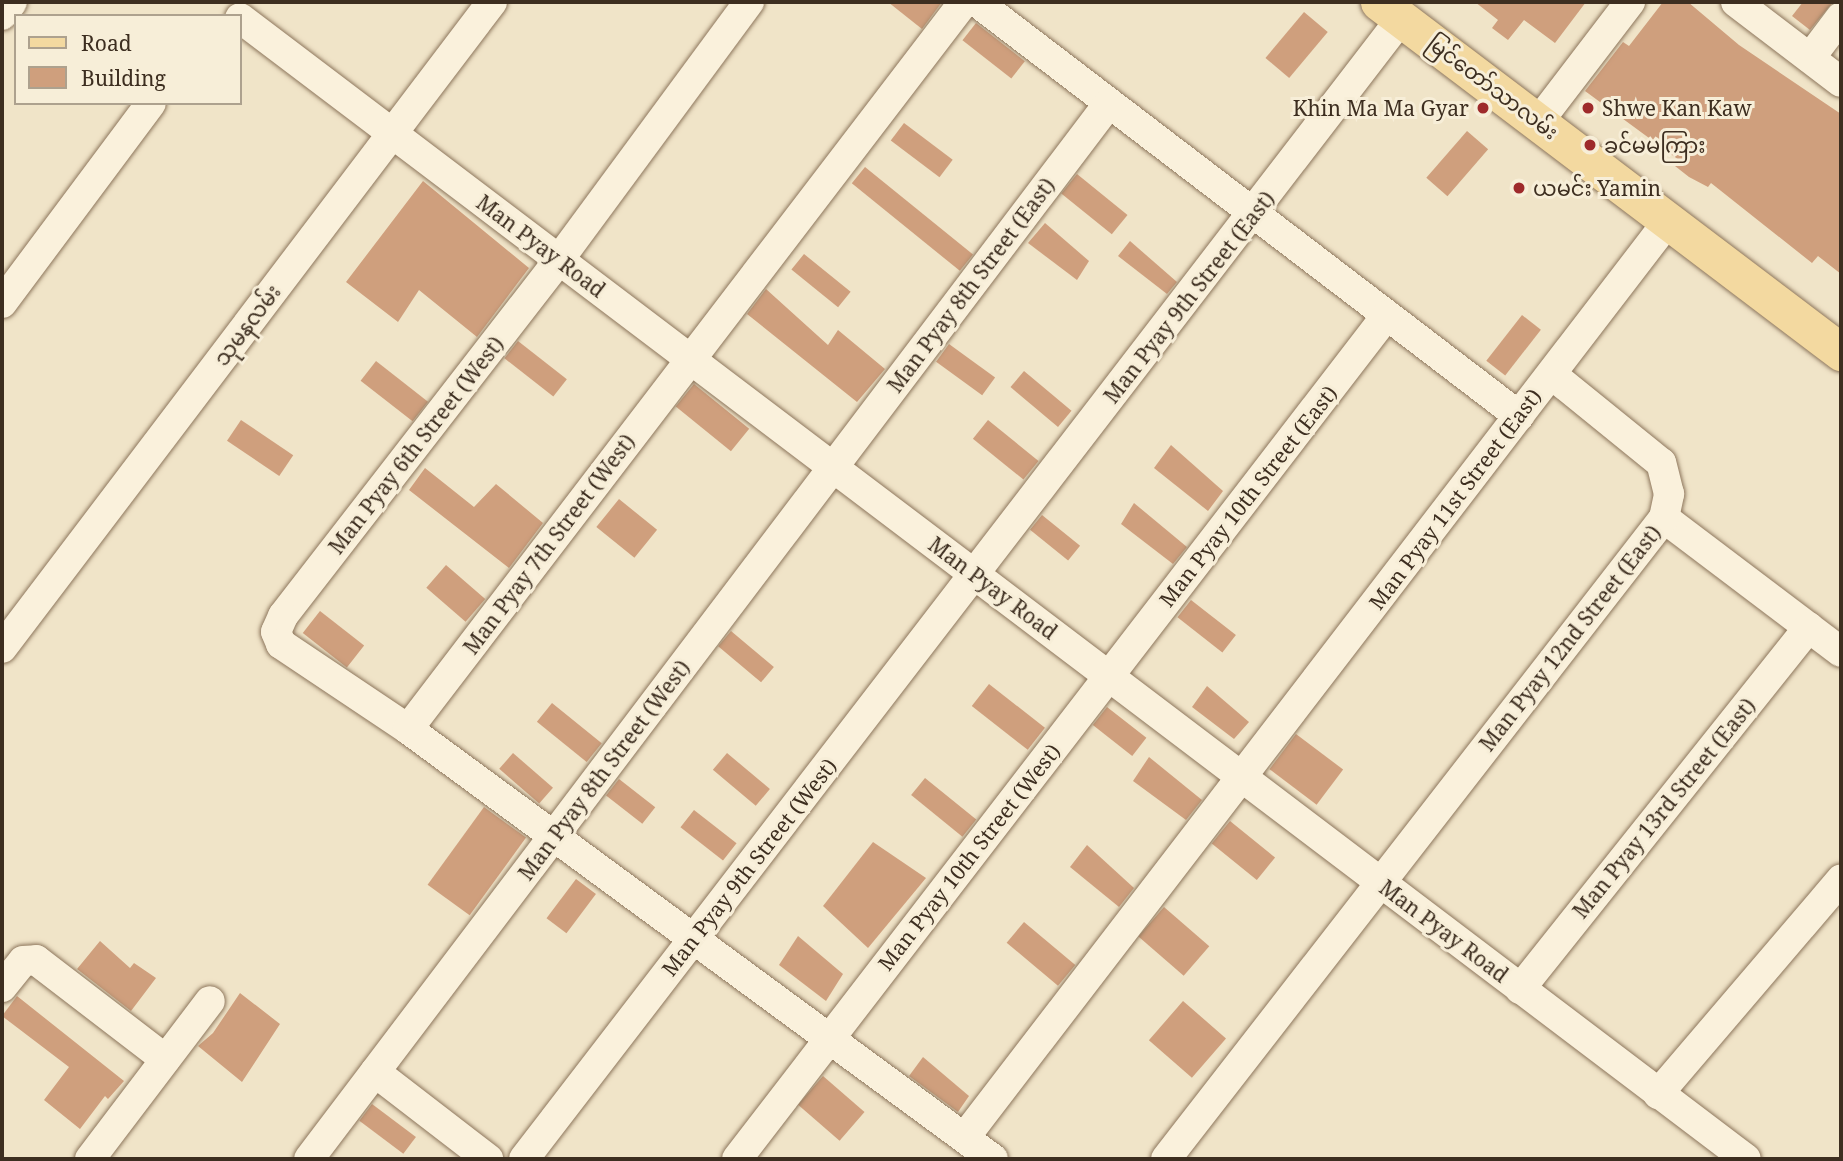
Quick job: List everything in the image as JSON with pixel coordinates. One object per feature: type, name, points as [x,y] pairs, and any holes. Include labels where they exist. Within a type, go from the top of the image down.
[{"type":"main road","name":"မြင်တော်သာလမ်း","points":[[1390,10],[1841,352]]},
{"type":"street","points":[[2,15],[12,2]]},
{"type":"street","name":"သုမနလမ်း","points":[[6,634],[492,2]]},
{"type":"street","name":"Man Pyay 6th Street (West)","points":[[408,729],[281,644],[276,632],[283,616],[559,260],[749,2]]},
{"type":"street","name":"Man Pyay 7th Street (West)","points":[[408,729],[964,2]]},
{"type":"street","points":[[977,2],[1519,416]]},
{"type":"street","points":[[1539,121],[1630,2]]},
{"type":"street","points":[[1736,2],[1841,82]]},
{"type":"street","name":"Man Pyay 9th Street (East)","points":[[974,574],[1254,214],[1390,10]]},
{"type":"street","points":[[1810,58],[1841,18]]},
{"type":"street","name":"Man Pyay Road","points":[[242,21],[1746,1159]]},
{"type":"street","name":"Man Pyay 8th Street (East)","points":[[833,467],[1109,103]]},
{"type":"street","points":[[2,303],[150,105]]},
{"type":"street","name":"Man Pyay 11st Street (East)","points":[[965,1137],[1669,220]]},
{"type":"street","name":"Man Pyay 10th Street (East)","points":[[1109,676],[1387,315]]},
{"type":"street","name":"Man Pyay 12nd Street (East)","points":[[1166,1159],[1378,881],[1664,518],[1669,494],[1661,463],[1551,374]]},
{"type":"street","name":"Man Pyay 8th Street (West)","points":[[309,1159],[833,467]]},
{"type":"street","points":[[1664,518],[1841,652]]},
{"type":"street","name":"Man Pyay 9th Street (West)","points":[[524,1159],[974,574]]},
{"type":"street","name":"Man Pyay 13rd Street (East)","points":[[1520,989],[1809,627]]},
{"type":"street","name":"Man Pyay 10th Street (West)","points":[[737,1159],[1109,676]]},
{"type":"street","points":[[408,729],[993,1159]]},
{"type":"street","points":[[1658,1094],[1841,880]]},
{"type":"street","points":[[2,987],[23,961],[36,961],[165,1059]]},
{"type":"street","points":[[90,1159],[210,1001]]},
{"type":"street","points":[[375,1072],[488,1159]]},
{"type":"building","points":[[888,2],[942,2],[922,29]]},
{"type":"building","points":[[1475,2],[1586,2],[1555,43],[1524,20],[1508,40],[1492,28],[1498,20]]},
{"type":"building","points":[[1663,2],[1688,2],[1739,45],[1841,114],[1841,274],[1818,256],[1812,263],[1711,183],[1708,187],[1689,177],[1675,166],[1679,160],[1585,91],[1623,42],[1629,46]]},
{"type":"building","points":[[1803,2],[1833,2],[1810,30],[1792,16]]},
{"type":"building","points":[[1304,12],[1328,32],[1289,78],[1265,58]]},
{"type":"building","points":[[976,23],[1025,61],[1011,79],[962,40]]},
{"type":"building","points":[[904,123],[953,160],[939,177],[891,141]]},
{"type":"building","points":[[1467,131],[1488,149],[1447,196],[1426,178]]},
{"type":"building","points":[[865,167],[973,254],[960,271],[852,183]]},
{"type":"building","points":[[1077,174],[1128,215],[1112,234],[1061,193]]},
{"type":"building","points":[[423,181],[529,268],[477,337],[419,290],[398,322],[346,282]]},
{"type":"building","points":[[1045,223],[1089,261],[1077,280],[1028,243]]},
{"type":"building","points":[[1130,241],[1177,282],[1167,294],[1118,256]]},
{"type":"building","points":[[804,254],[851,292],[838,307],[791,270]]},
{"type":"building","points":[[766,289],[828,345],[838,330],[885,369],[857,402],[747,314]]},
{"type":"building","points":[[1522,315],[1541,330],[1505,375],[1486,361]]},
{"type":"building","points":[[518,341],[567,379],[553,397],[504,358]]},
{"type":"building","points":[[949,344],[995,378],[982,395],[936,362]]},
{"type":"building","points":[[376,361],[428,402],[413,421],[361,381]]},
{"type":"building","points":[[1024,371],[1071,411],[1058,427],[1011,387]]},
{"type":"building","points":[[694,384],[749,429],[731,451],[676,407]]},
{"type":"building","points":[[241,420],[293,455],[279,476],[227,441]]},
{"type":"building","points":[[988,420],[1039,461],[1023,480],[973,439]]},
{"type":"building","points":[[1171,445],[1223,491],[1208,511],[1154,468]]},
{"type":"building","points":[[425,468],[474,507],[496,484],[543,523],[509,568],[409,490]]},
{"type":"building","points":[[619,499],[657,530],[634,558],[596,527]]},
{"type":"building","points":[[1134,503],[1187,547],[1173,564],[1121,524]]},
{"type":"building","points":[[1042,515],[1080,546],[1068,561],[1030,530]]},
{"type":"building","points":[[446,565],[485,599],[466,622],[426,588]]},
{"type":"building","points":[[1191,600],[1236,635],[1222,652],[1177,617]]},
{"type":"building","points":[[320,611],[364,645],[347,668],[303,633]]},
{"type":"building","points":[[731,631],[774,667],[761,682],[718,646]]},
{"type":"building","points":[[989,684],[1045,728],[1028,750],[972,706]]},
{"type":"building","points":[[1207,686],[1249,722],[1234,739],[1192,707]]},
{"type":"building","points":[[552,703],[602,743],[587,762],[537,722]]},
{"type":"building","points":[[1107,707],[1146,738],[1132,756],[1093,725]]},
{"type":"building","points":[[1296,734],[1343,770],[1317,805],[1270,769]]},
{"type":"building","points":[[513,753],[553,788],[539,804],[499,769]]},
{"type":"building","points":[[727,753],[770,789],[756,806],[713,770]]},
{"type":"building","points":[[1149,757],[1202,800],[1186,820],[1133,781]]},
{"type":"building","points":[[925,778],[976,820],[962,837],[911,795]]},
{"type":"building","points":[[619,779],[655,807],[642,824],[606,796]]},
{"type":"building","points":[[484,807],[526,838],[470,915],[428,885]]},
{"type":"building","points":[[694,810],[737,843],[723,861],[680,827]]},
{"type":"building","points":[[1230,821],[1275,858],[1257,880],[1212,844]]},
{"type":"building","points":[[873,842],[926,878],[868,948],[823,906]]},
{"type":"building","points":[[1087,845],[1134,888],[1119,907],[1070,867]]},
{"type":"building","points":[[576,879],[596,894],[566,933],[547,918]]},
{"type":"building","points":[[1164,907],[1209,946],[1184,976],[1138,936]]},
{"type":"building","points":[[1024,922],[1075,965],[1058,986],[1007,943]]},
{"type":"building","points":[[798,936],[843,974],[826,1001],[779,965]]},
{"type":"building","points":[[100,941],[130,968],[134,963],[156,978],[131,1011],[77,969]]},
{"type":"building","points":[[240,993],[280,1024],[242,1082],[198,1046],[213,1033]]},
{"type":"building","points":[[17,996],[124,1081],[108,1099],[105,1096],[80,1129],[44,1100],[69,1067],[2,1016]]},
{"type":"building","points":[[1183,1001],[1226,1038],[1192,1078],[1149,1040]]},
{"type":"building","points":[[923,1057],[969,1096],[958,1112],[909,1076]]},
{"type":"building","points":[[823,1076],[865,1112],[840,1141],[798,1105]]},
{"type":"building","points":[[372,1104],[416,1137],[403,1154],[359,1121]]},
{"type":"place","name":"Khin Ma Ma Gyar","points":[[1483,108]]},
{"type":"place","name":"Shwe Kan Kaw","points":[[1588,108]]},
{"type":"place","name":"ခင်မမကြား","points":[[1590,145]]},
{"type":"place","name":"ယမင်း Yamin","points":[[1519,188]]}]
